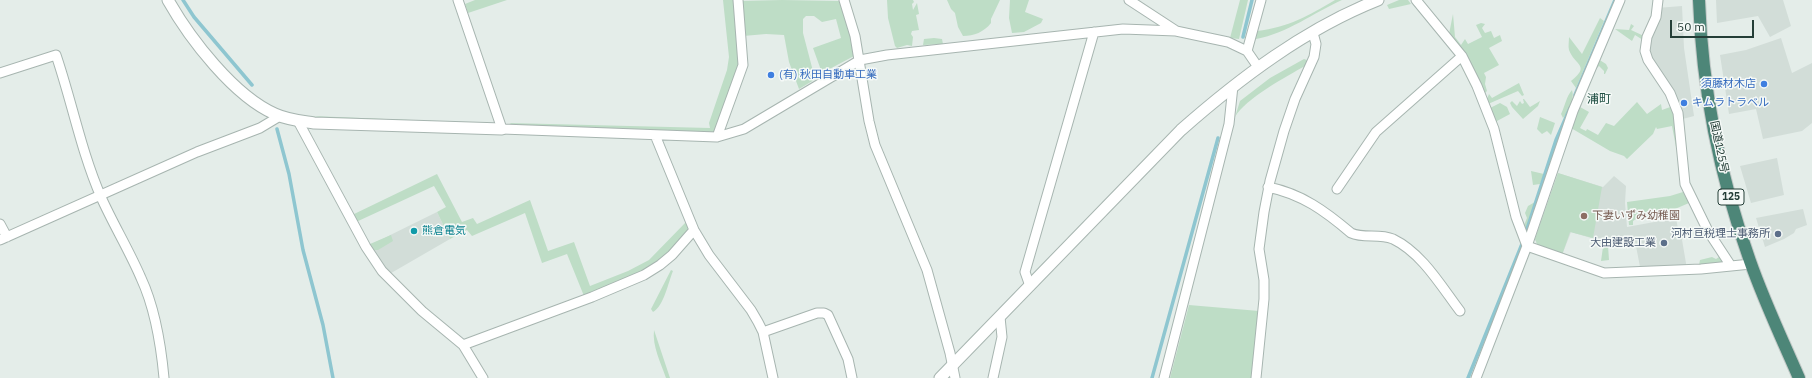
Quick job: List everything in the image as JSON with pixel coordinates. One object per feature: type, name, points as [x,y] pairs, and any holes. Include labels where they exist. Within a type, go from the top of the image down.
[{"type":"highway","name":"国道125号","points":[[1700,0],[1706,78],[1721,162],[1751,264],[1799,378]]},
{"type":"street","points":[[168,0],[178,18],[199,47],[242,93],[256,103],[280,116],[298,121],[717,137],[744,129],[860,60],[887,55],[1123,29],[1176,31],[1228,42],[1247,51],[1258,68]]},
{"type":"street","points":[[458,0],[502,129]]},
{"type":"street","points":[[717,137],[743,64],[738,0]]},
{"type":"street","points":[[844,0],[855,36],[860,60],[874,145],[927,270],[944,330],[955,378]]},
{"type":"street","points":[[1129,0],[1176,31]]},
{"type":"street","points":[[1247,51],[1261,0]]},
{"type":"street","points":[[940,378],[1181,130],[1233,86],[1258,68],[1312,33],[1363,6],[1378,0]]},
{"type":"street","points":[[1416,0],[1462,56],[1477,86],[1494,129],[1516,217],[1527,246],[1604,273],[1751,264]]},
{"type":"street","points":[[1476,378],[1527,246],[1573,111],[1620,0]]},
{"type":"street","points":[[1658,0],[1656,17],[1647,37],[1645,51],[1648,60],[1670,94],[1678,113],[1683,177],[1685,184],[1700,217],[1721,253],[1731,266]]},
{"type":"street","points":[[1030,286],[1025,272],[1094,32]]},
{"type":"street","points":[[1256,378],[1264,287],[1259,249],[1260,236],[1268,187],[1295,99],[1314,58],[1316,44],[1312,33]]},
{"type":"street","points":[[0,73],[56,55],[76,127],[101,196],[148,294],[156,329],[164,378]]},
{"type":"street","points":[[1337,189],[1376,132],[1462,56]]},
{"type":"street","points":[[1164,378],[1229,124],[1233,86]]},
{"type":"street","points":[[0,224],[3,239],[197,152],[260,128],[280,116]]},
{"type":"street","points":[[298,121],[366,247],[382,271],[422,311],[463,345],[483,378]]},
{"type":"street","points":[[655,135],[694,230],[709,255],[751,310],[763,332],[773,378]]},
{"type":"street","points":[[1268,187],[1296,195],[1309,202],[1351,233],[1358,236],[1380,236],[1392,239],[1407,248],[1424,264],[1460,311]]},
{"type":"street","points":[[463,345],[542,314],[592,297],[644,275],[660,266],[694,230]]},
{"type":"street","points":[[763,332],[817,313],[824,313],[828,315],[848,359],[852,378]]},
{"type":"street","points":[[993,378],[1002,337],[1000,317]]},
{"type":"shaded area","points":[[1716,0],[1783,0],[1791,26],[1770,37],[1758,16],[1717,23]]},
{"type":"shaded area","points":[[1682,6],[1684,48],[1694,116],[1679,120],[1648,60],[1647,37],[1657,8]]},
{"type":"shaded area","points":[[1781,38],[1792,73],[1812,63],[1812,123],[1802,131],[1763,139],[1756,109],[1729,114],[1720,55],[1746,50]]},
{"type":"shaded area","points":[[1777,158],[1784,195],[1751,203],[1740,166]]},
{"type":"shaded area","name":"下妻いずみ幼稚園","points":[[1558,173],[1603,187],[1614,176],[1626,186],[1625,203],[1627,227],[1676,218],[1679,234],[1681,234],[1687,269],[1641,272],[1635,241],[1601,241],[1571,232],[1562,255],[1537,244],[1535,239]]},
{"type":"shaded area","points":[[1803,209],[1807,225],[1796,229],[1794,233],[1784,239],[1765,247],[1756,218]]},
{"type":"shaded area","points":[[437,212],[450,239],[386,276],[366,247]]},
{"type":"green space","points":[[475,0],[507,0],[468,13],[465,4]]},
{"type":"green space","points":[[723,0],[735,0],[739,68],[715,132],[698,133],[514,125],[509,123],[710,128],[709,123],[727,70],[729,57]]},
{"type":"green space","points":[[887,0],[913,0],[913,10],[917,3],[919,14],[916,15],[919,30],[912,31],[912,46],[907,45],[897,48],[895,46],[888,18]]},
{"type":"green space","points":[[947,0],[1000,0],[991,19],[991,23],[985,29],[978,33],[963,36],[958,27],[955,13],[951,9]]},
{"type":"green space","points":[[1010,0],[1029,0],[1025,12],[1043,19],[1041,23],[1024,32],[1012,33],[1009,18]]},
{"type":"green space","points":[[1240,0],[1248,0],[1239,39],[1230,38]]},
{"type":"green space","points":[[1335,0],[1342,0],[1279,32],[1256,39],[1257,31],[1289,24]]},
{"type":"green space","points":[[1399,0],[1408,0],[1411,4],[1389,9],[1387,5]]},
{"type":"green space","points":[[739,1],[839,1],[850,30],[854,56],[822,73],[813,48],[841,38],[836,19],[822,22],[814,16],[806,16],[803,19],[803,33],[814,80],[799,89],[789,62],[784,35],[766,34],[743,36]]},
{"type":"green space","points":[[1453,14],[1455,37],[1461,45],[1465,39],[1468,44],[1482,37],[1476,25],[1481,23],[1485,24],[1482,28],[1485,33],[1491,31],[1494,38],[1500,35],[1502,41],[1489,48],[1499,65],[1484,73],[1486,77],[1485,84],[1487,91],[1484,94],[1449,34]]},
{"type":"green space","points":[[1600,18],[1604,21],[1576,88],[1571,81],[1577,76],[1581,68],[1569,50],[1569,37],[1582,54]]},
{"type":"green space","points":[[1631,24],[1634,26],[1631,30],[1644,36],[1643,40],[1635,35],[1632,41],[1615,29],[1629,30]]},
{"type":"green space","points":[[924,39],[942,39],[943,44],[923,45]]},
{"type":"green space","points":[[1304,59],[1307,60],[1305,66],[1257,96],[1240,110],[1235,117],[1240,101],[1270,78]]},
{"type":"green space","points":[[1598,59],[1606,64],[1608,68],[1605,74],[1599,66],[1597,68]]},
{"type":"green space","points":[[1519,83],[1524,95],[1522,96],[1518,91],[1488,104],[1487,99],[1489,94],[1492,98]]},
{"type":"green space","points":[[1572,90],[1573,97],[1571,105],[1563,118],[1561,114]]},
{"type":"green space","points":[[1523,99],[1530,107],[1540,101],[1538,106],[1523,119],[1510,103],[1512,101],[1517,106],[1520,101],[1522,104],[1524,103]]},
{"type":"green space","points":[[1637,102],[1647,114],[1661,104],[1662,110],[1673,106],[1678,145],[1676,147],[1672,126],[1657,129],[1656,127],[1653,134],[1627,159],[1624,156],[1610,151],[1571,128],[1580,107],[1589,112],[1580,128],[1586,131],[1587,129],[1598,135],[1606,123],[1614,126]]},
{"type":"green space","points":[[1500,103],[1507,107],[1510,114],[1497,121],[1495,124],[1490,108]]},
{"type":"green space","points":[[312,116],[485,123],[326,118]]},
{"type":"green space","points":[[1540,117],[1555,123],[1551,135],[1547,131],[1542,134],[1537,129]]},
{"type":"green space","points":[[1531,171],[1544,174],[1540,184],[1533,185]]},
{"type":"green space","name":"下妻いずみ幼稚園","points":[[1558,173],[1602,187],[1593,238],[1570,232],[1562,255],[1537,244],[1535,239]]},
{"type":"green space","points":[[437,174],[462,222],[473,218],[477,224],[530,200],[548,251],[574,242],[590,286],[628,271],[649,260],[686,222],[690,230],[665,257],[652,267],[584,296],[567,254],[542,263],[525,213],[472,236],[467,230],[450,239],[437,212],[446,207],[434,186],[356,222],[352,215]]},
{"type":"green space","points":[[1683,192],[1689,203],[1675,209],[1674,213],[1636,219],[1633,221],[1633,225],[1629,225],[1627,202],[1670,196]]},
{"type":"green space","points":[[1535,202],[1526,232],[1522,230],[1527,218],[1525,213],[1528,206]]},
{"type":"green space","points":[[391,235],[393,241],[378,250],[374,250],[370,244]]},
{"type":"green space","points":[[1608,246],[1609,260],[1601,261],[1603,247]]},
{"type":"green space","points":[[1712,257],[1716,259],[1719,257],[1723,261],[1721,263],[1699,265],[1700,260]]},
{"type":"green space","points":[[671,270],[673,271],[663,300],[653,312],[651,309]]},
{"type":"green space","points":[[1189,305],[1259,311],[1253,378],[1170,378]]},
{"type":"green space","points":[[654,330],[670,378],[666,378],[657,354],[654,342]]},
{"type":"waterway","points":[[183,0],[194,17],[252,85]]},
{"type":"waterway","points":[[1243,37],[1252,0]]},
{"type":"waterway","points":[[1575,95],[1615,0]]},
{"type":"waterway","points":[[1527,229],[1556,140],[1570,108]]},
{"type":"waterway","points":[[277,129],[289,174],[303,250],[323,325],[333,378]]},
{"type":"waterway","points":[[1152,378],[1218,138]]},
{"type":"waterway","points":[[1468,378],[1522,244]]},
{"type":"place","name":"(有) 秋田自動車工業","points":[[771,75]]},
{"type":"place","name":"須藤材木店","points":[[1764,84]]},
{"type":"place","name":"キムラトラベル","points":[[1684,103]]},
{"type":"place","name":"下妻いずみ幼稚園","points":[[1584,216]]},
{"type":"place","name":"熊倉電気","points":[[414,231]]},
{"type":"place","name":"河村亘税理士事務所","points":[[1778,234]]},
{"type":"place","name":"大由建設工業","points":[[1664,243]]},
{"type":"district","name":"浦町","points":[[1599,100]]}]
